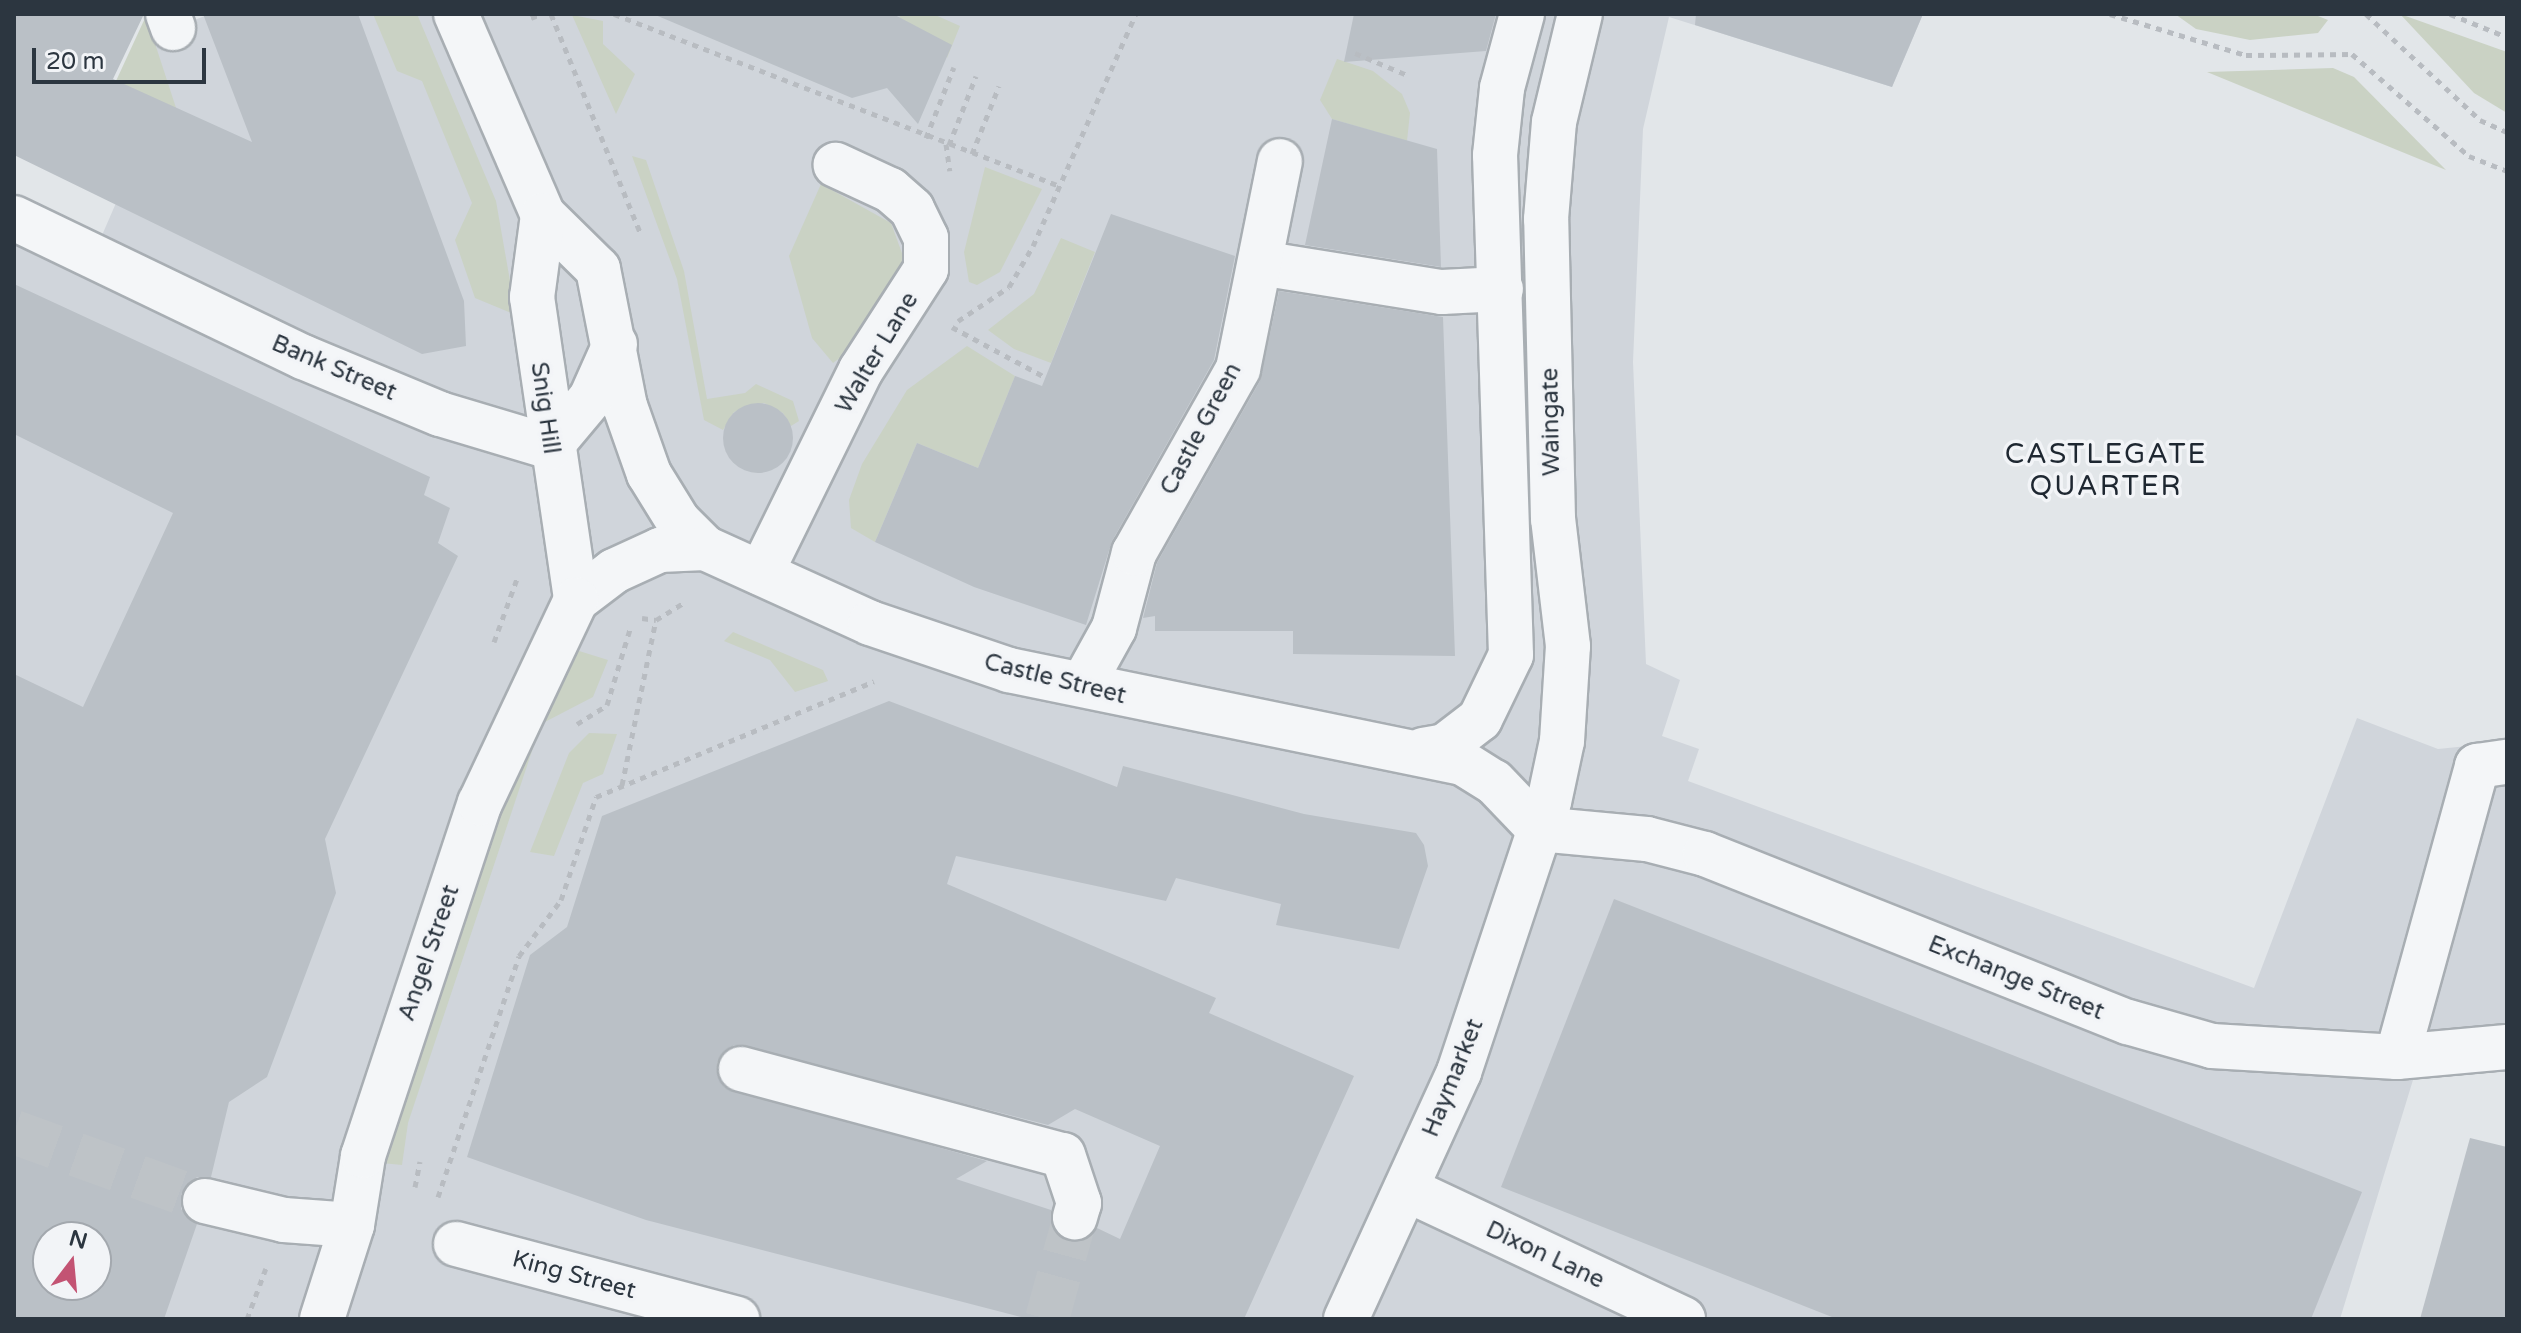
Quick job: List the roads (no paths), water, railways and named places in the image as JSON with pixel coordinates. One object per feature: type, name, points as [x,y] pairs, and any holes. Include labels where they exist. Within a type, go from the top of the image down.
[{"type":"street","points":[[456,14],[543,215],[598,269],[625,406],[649,474],[678,521],[705,548]]},
{"type":"street","name":"Waingate","points":[[1423,750],[1445,746],[1480,719],[1511,655],[1495,155],[1502,88],[1522,14]]},
{"type":"street","name":"Waingate","points":[[1539,829],[1568,698],[1553,519],[1546,219],[1554,122],[1580,14]]},
{"type":"street","name":"Castle Green","points":[[1083,684],[1114,628],[1134,553],[1238,369],[1280,161]]},
{"type":"street","name":"Walter Lane","points":[[761,573],[861,370],[926,269],[926,238],[912,209],[890,190],[836,165]]},
{"type":"street","name":"Snig Hill","points":[[543,215],[532,297],[550,447],[576,600]]},
{"type":"street","name":"Bank Street","points":[[14,218],[303,357],[440,414],[550,447]]},
{"type":"street","points":[[1260,263],[1442,292],[1501,289]]},
{"type":"street","points":[[550,447],[591,398],[615,344]]},
{"type":"street","name":"Castle Street","points":[[576,600],[614,571],[660,550],[705,548],[948,651],[1298,734],[1423,750],[1494,782],[1539,829]]},
{"type":"street","name":"Angel Street","points":[[322,1319],[352,1225],[363,1156],[480,803],[576,600]]},
{"type":"street","points":[[2397,1057],[2477,766],[2507,762]]},
{"type":"street","name":"Exchange Street","points":[[1539,829],[1647,839],[1705,854],[2128,1022],[2242,1051],[2397,1057],[2507,1047]]},
{"type":"street","name":"Haymarket","points":[[1346,1319],[1459,1072],[1539,829]]},
{"type":"street","points":[[741,1069],[1063,1155],[1079,1203],[1075,1217]]},
{"type":"street","name":"Dixon Lane","points":[[1406,1189],[1683,1319]]},
{"type":"street","points":[[205,1201],[284,1220],[352,1225]]},
{"type":"street","name":"King Street","points":[[446,1226],[737,1319]]},
{"type":"tunnel","points":[[14,1132],[205,1201]]},
{"type":"tunnel","points":[[1047,1319],[1075,1217]]},
{"type":"district","name":"CASTLEGATE QUARTER","points":[[2106,470]]}]
